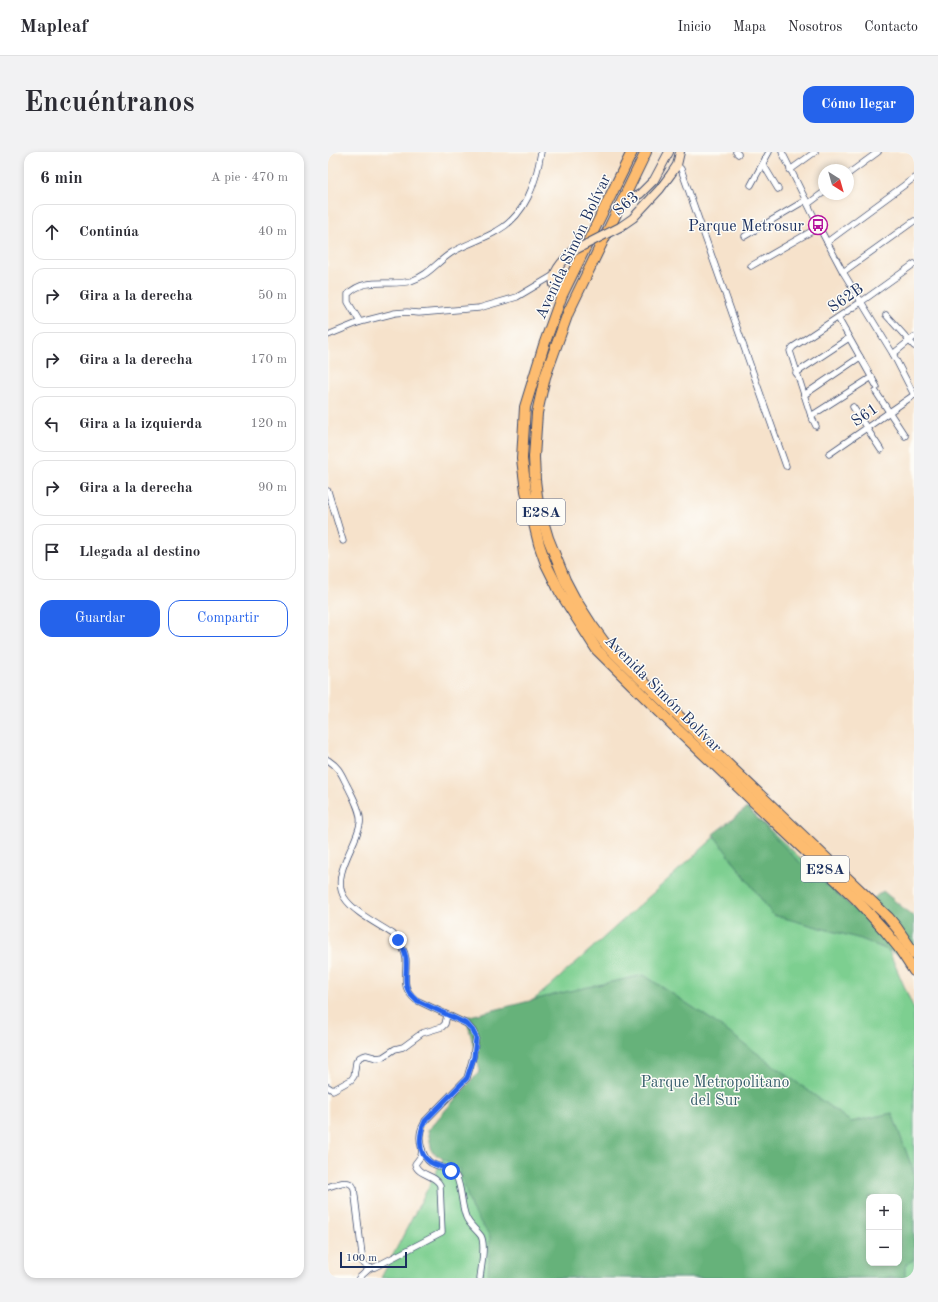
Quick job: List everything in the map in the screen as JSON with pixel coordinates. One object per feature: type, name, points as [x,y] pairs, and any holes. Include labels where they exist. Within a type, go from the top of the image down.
[{"type":"highway","name":"Avenida Simón Bolívar","points":[[632,152],[562,295],[525,407],[522,459],[526,491],[539,544],[546,564],[560,592],[597,650],[888,917],[914,953]]},
{"type":"highway","name":"Avenida Simón Bolívar","points":[[646,152],[568,313],[545,377],[537,413],[534,457],[538,504],[548,538],[556,560],[572,593],[591,624],[607,646],[730,773],[856,899],[899,948],[914,971]]},
{"type":"main road","name":"S63","points":[[622,203],[640,194],[654,180],[669,152]]},
{"type":"main road","name":"S63","points":[[554,275],[572,251],[620,227],[633,218],[646,205],[671,174],[677,164],[680,152]]},
{"type":"main road","points":[[554,275],[554,286],[557,292],[562,295]]},
{"type":"street","points":[[360,322],[348,302],[348,294],[354,288],[364,284],[410,281],[422,276],[431,271],[444,258],[466,244],[496,232],[514,219],[522,209],[530,194],[538,169],[541,152]]},
{"type":"street","points":[[752,185],[769,152]]},
{"type":"street","points":[[782,152],[843,272],[893,354],[914,395]]},
{"type":"street","points":[[790,170],[815,152]]},
{"type":"street","points":[[854,170],[878,152]]},
{"type":"street","points":[[677,164],[684,176],[786,466]]},
{"type":"street","points":[[763,164],[778,189]]},
{"type":"street","points":[[827,242],[914,178]]},
{"type":"street","points":[[745,236],[818,196]]},
{"type":"street","points":[[843,272],[914,221]]},
{"type":"street","points":[[751,266],[819,227]]},
{"type":"street","name":"S62B","points":[[796,373],[790,351],[793,347],[838,318],[914,264]]},
{"type":"street","points":[[328,335],[360,322],[395,313],[419,313],[479,308],[517,297],[554,275]]},
{"type":"street","points":[[886,315],[912,338],[914,346]]},
{"type":"street","points":[[838,318],[872,377],[876,390],[905,436]]},
{"type":"street","points":[[816,426],[796,373],[849,338]]},
{"type":"street","points":[[893,354],[912,338]]},
{"type":"street","points":[[804,395],[860,357]]},
{"type":"street","points":[[811,416],[872,377]]},
{"type":"street","name":"S61","points":[[829,454],[914,395]]},
{"type":"street","points":[[853,407],[881,450]]},
{"type":"street","points":[[328,491],[343,541]]},
{"type":"street","points":[[328,760],[337,766],[351,794],[360,818],[360,824],[341,876],[341,891],[344,898],[351,906],[393,934],[398,940],[405,954],[406,989],[410,995],[416,1000],[467,1024],[476,1037],[474,1057],[467,1078],[425,1121],[421,1129],[420,1139],[426,1159],[430,1162],[445,1167],[457,1177],[466,1217],[483,1240],[480,1278]]},
{"type":"street","points":[[328,1087],[333,1090],[351,1080],[354,1076],[356,1062],[360,1057],[383,1057],[395,1049],[403,1047],[422,1033],[442,1027],[445,1024],[447,1015]]},
{"type":"street","points":[[359,1278],[370,1268],[442,1232],[439,1182],[435,1178],[417,1170],[415,1164],[421,1156],[422,1149]]},
{"type":"street","points":[[328,1187],[345,1182],[353,1184],[363,1264],[370,1268]]},
{"type":"green space","name":"Parque Metropolitano del Sur","points":[[747,808],[882,935],[914,1009],[914,1278],[381,1278],[520,1011],[549,987]]},
{"type":"green space","points":[[747,808],[795,858],[857,911],[883,891],[914,917],[914,971],[902,956],[861,939],[773,915],[713,834]]},
{"type":"green space","name":"Parque Metropolitano del Sur","points":[[644,975],[709,1018],[851,1122],[892,1113],[914,1173],[914,1259],[905,1266],[905,1278],[488,1278],[490,1236],[472,1210],[459,1169],[432,1152],[428,1130],[480,1071],[466,1017],[565,992]]},
{"type":"place","name":"Parque Metrosur","points":[[818,225]]},
{"type":"route","points":[[398,940],[405,954],[405,982],[406,989],[410,995],[416,1000],[467,1024],[476,1037],[474,1057],[467,1078],[425,1121],[421,1129],[420,1139],[426,1159],[451,1171]]}]
